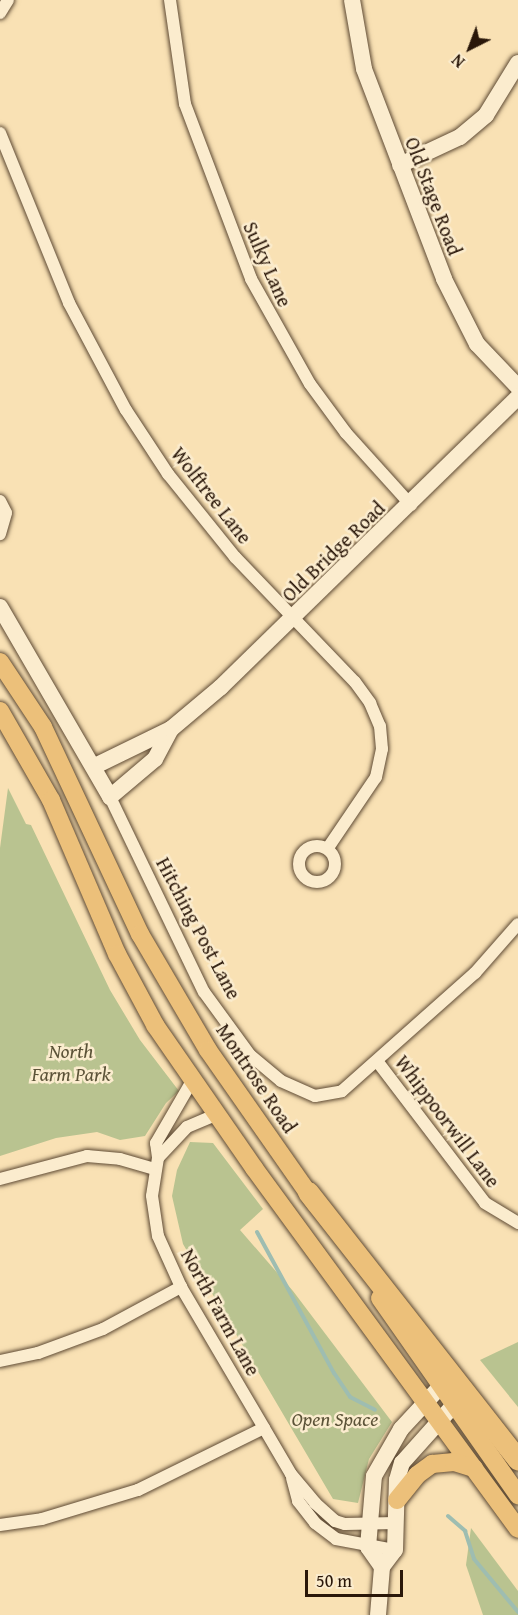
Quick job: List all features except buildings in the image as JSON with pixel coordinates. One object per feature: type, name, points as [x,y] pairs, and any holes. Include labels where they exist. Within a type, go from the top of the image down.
[{"type":"highway","points":[[308,1192],[518,1460]]},
{"type":"main road","name":"Montrose Road","points":[[0,662],[43,727],[140,934],[208,1050],[308,1192],[453,1406],[518,1495]]},
{"type":"main road","points":[[0,711],[51,800],[117,954],[155,1025],[192,1081],[518,1529]]},
{"type":"main road","points":[[397,1500],[417,1474],[432,1464],[454,1462],[474,1468]]},
{"type":"street","points":[[0,13],[8,0]]},
{"type":"street","name":"Sulky Lane","points":[[170,0],[185,104],[251,279],[316,392],[367,458],[411,505]]},
{"type":"street","name":"Old Stage Road","points":[[352,0],[364,69],[461,315],[477,344],[518,387]]},
{"type":"street","points":[[400,165],[460,137],[486,116],[518,63]]},
{"type":"street","name":"Wolftree Lane","points":[[0,133],[69,303],[126,410],[189,503],[294,619],[355,682],[380,726],[382,749],[376,777],[328,848]]},
{"type":"street","name":"Old Bridge Road","points":[[95,766],[171,729],[294,619],[518,397]]},
{"type":"street","points":[[0,501],[6,513],[0,534]]},
{"type":"street","name":"Hitching Post Lane","points":[[0,607],[95,766],[203,989],[250,1055],[281,1081],[315,1095],[342,1091],[483,966],[518,924]]},
{"type":"street","name":"Old Bridge Road","points":[[110,797],[155,759],[171,729]]},
{"type":"street","name":"Whippoorwill Lane","points":[[377,1061],[485,1203],[518,1222]]},
{"type":"street","name":"North Farm Lane","points":[[192,1081],[156,1143],[157,1163],[152,1196],[158,1236],[181,1287],[291,1474],[335,1521],[396,1523]]},
{"type":"street","points":[[0,1179],[87,1156],[157,1163],[187,1127],[217,1114]]},
{"type":"street","points":[[0,1360],[38,1353],[103,1329],[181,1287]]},
{"type":"street","points":[[382,1568],[368,1546],[374,1476],[384,1453],[424,1401],[440,1387]]},
{"type":"street","points":[[378,1615],[382,1568],[395,1550],[397,1500],[402,1463],[438,1419],[453,1406]]},
{"type":"street","points":[[0,1525],[42,1519],[138,1490],[264,1428]]},
{"type":"street","name":"North Farm Lane","points":[[291,1474],[298,1501],[315,1523],[336,1539],[395,1550]]},
{"type":"green space","name":"North Farm Park","points":[[8,788],[26,824],[31,825],[110,990],[140,1040],[179,1091],[166,1103],[145,1136],[120,1140],[97,1132],[56,1138],[0,1156],[0,848]]},
{"type":"green space","name":"Open Space","points":[[190,1142],[213,1143],[263,1209],[240,1230],[293,1291],[392,1422],[369,1459],[358,1503],[333,1499],[183,1244],[172,1196],[177,1170]]},
{"type":"green space","points":[[518,1342],[518,1407],[480,1360]]},
{"type":"green space","points":[[471,1528],[518,1591],[518,1615],[483,1615],[466,1565]]},
{"type":"waterway","points":[[257,1232],[334,1373],[350,1397],[375,1410]]},
{"type":"waterway","points":[[448,1516],[465,1531],[474,1559],[518,1612]]}]
